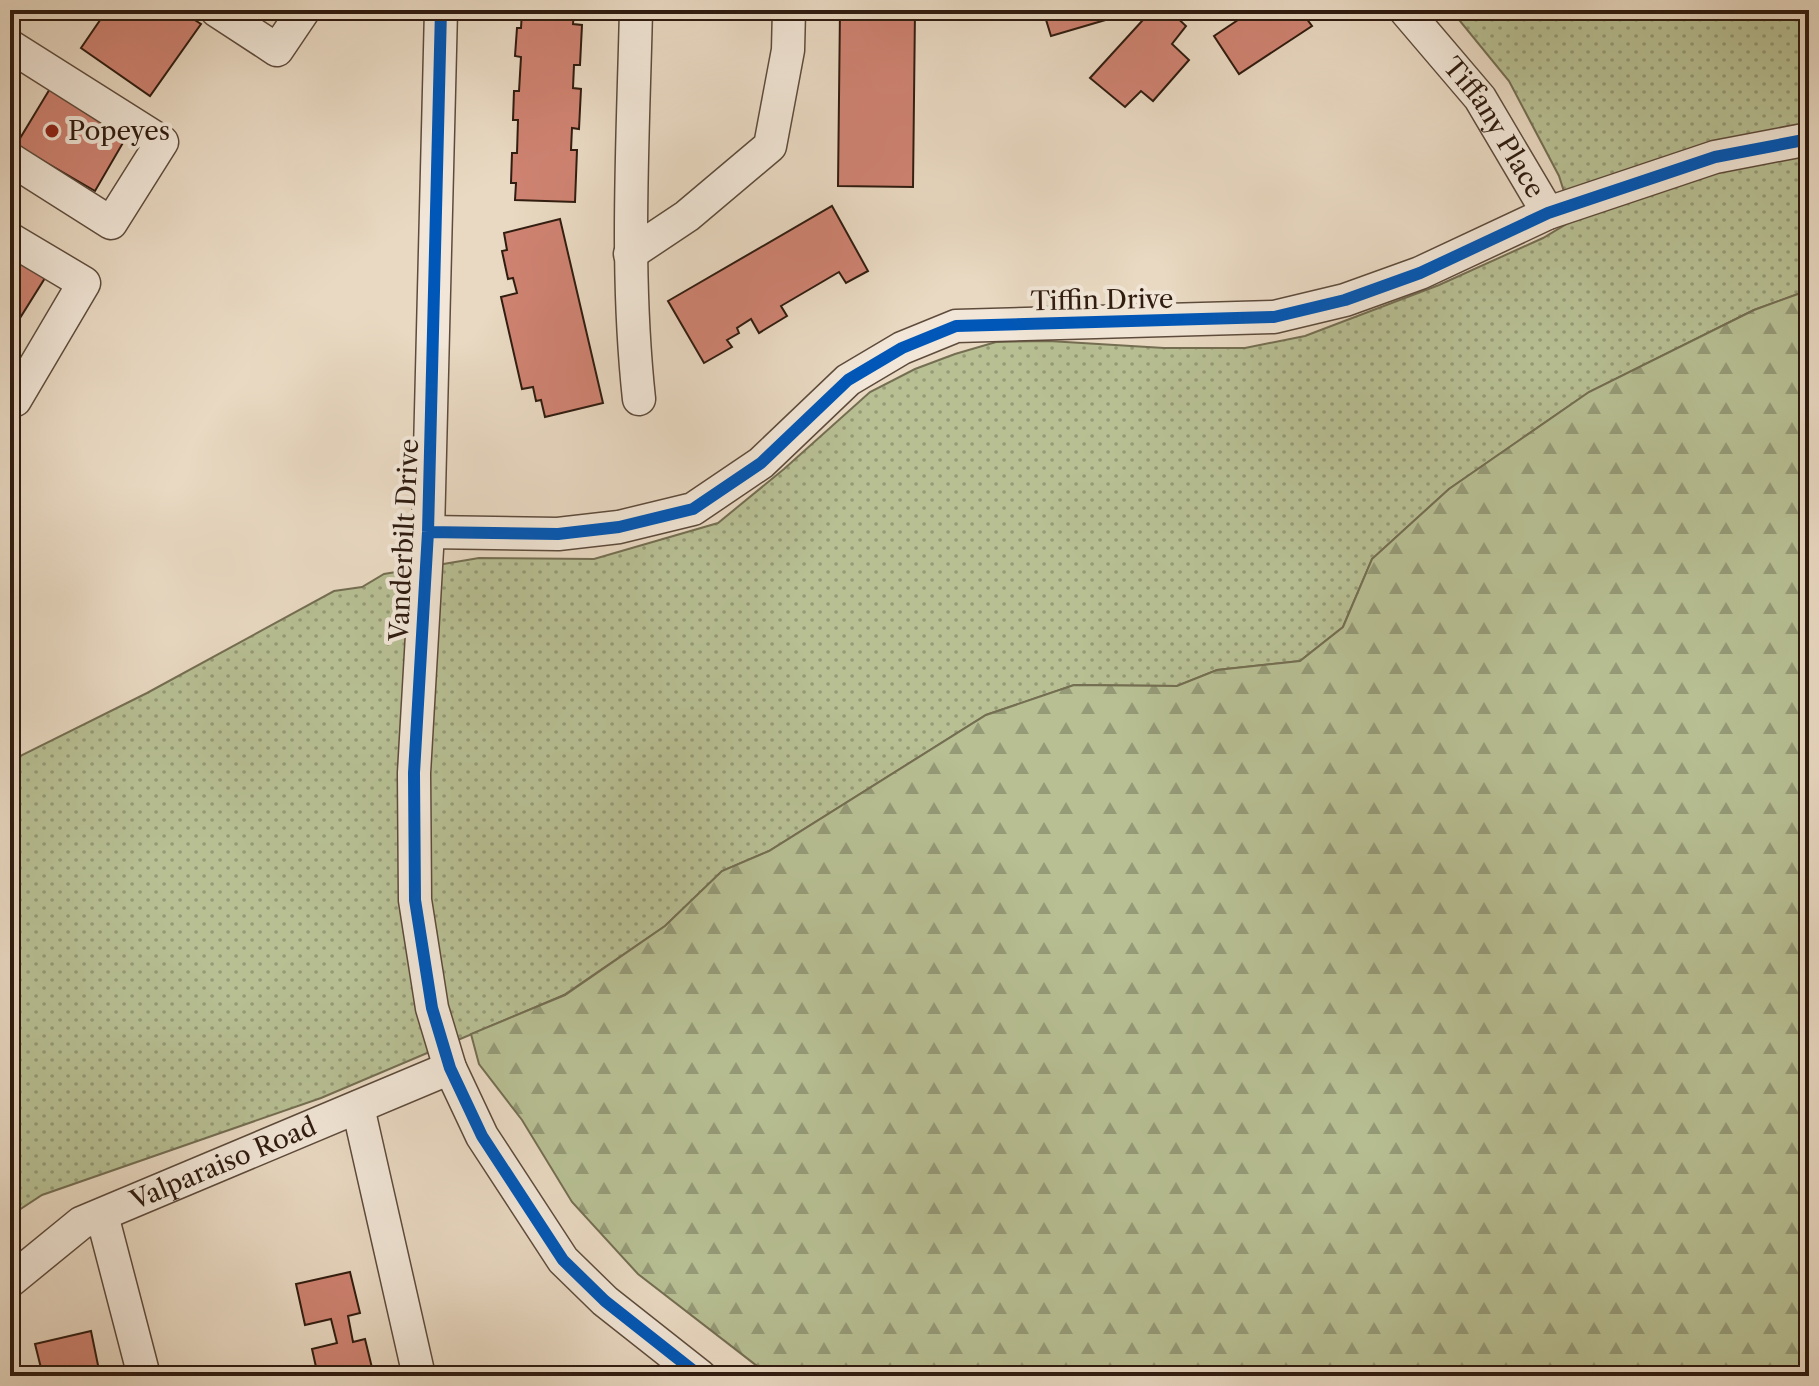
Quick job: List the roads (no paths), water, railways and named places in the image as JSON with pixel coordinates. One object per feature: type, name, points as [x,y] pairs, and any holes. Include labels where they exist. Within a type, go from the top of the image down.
[{"type":"street","points":[[216,10],[277,50],[304,10]]},
{"type":"street","name":"Vanderbilt Drive","points":[[441,10],[428,532],[414,773],[415,900],[432,1008],[450,1068],[482,1136],[563,1260],[605,1301],[700,1376]]},
{"type":"street","points":[[636,10],[630,254],[631,327],[639,399]]},
{"type":"street","points":[[630,254],[687,216],[770,146],[788,50],[789,10]]},
{"type":"street","name":"Tiffany Place","points":[[1405,10],[1480,98],[1548,213]]},
{"type":"street","points":[[10,46],[162,142],[111,223],[10,159]]},
{"type":"street","name":"Tiffin Drive","points":[[428,532],[558,534],[619,527],[693,509],[761,463],[848,380],[902,348],[956,326],[1274,317],[1345,300],[1420,273],[1548,213],[1715,157],[1809,139]]},
{"type":"street","points":[[10,239],[84,283],[15,400],[10,397]]},
{"type":"street","name":"Valparaiso Road","points":[[10,1281],[81,1223],[450,1068]]},
{"type":"street","points":[[358,1107],[419,1376]]},
{"type":"street","points":[[102,1215],[144,1376]]},
{"type":"place","name":"Popeyes","points":[[52,131]]}]
